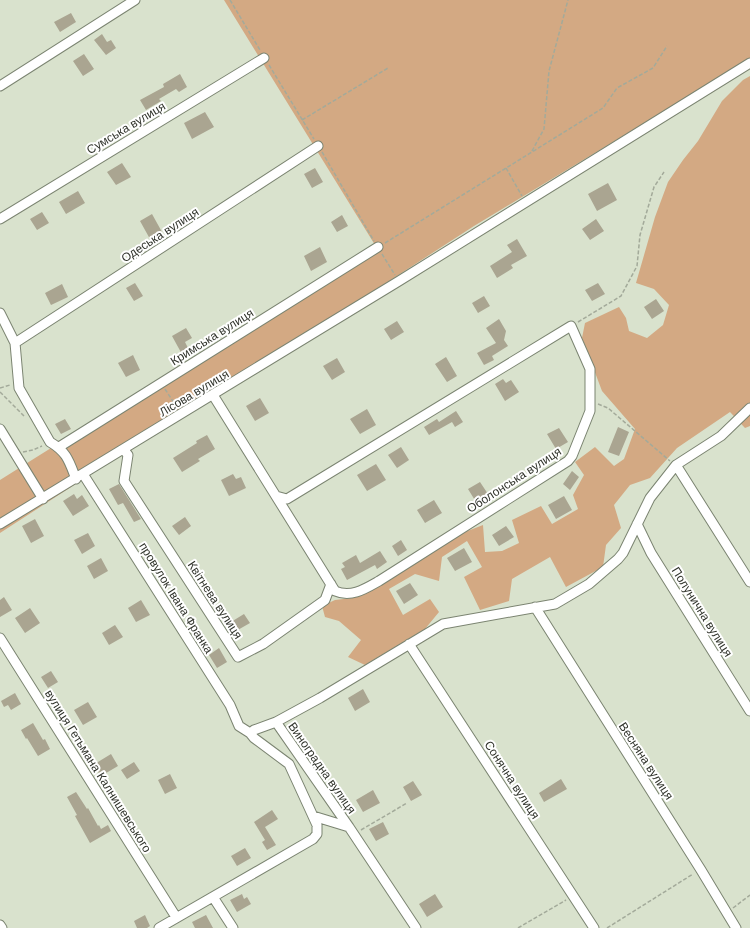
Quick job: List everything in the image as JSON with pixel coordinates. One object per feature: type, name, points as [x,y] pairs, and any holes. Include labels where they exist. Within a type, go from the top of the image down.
[{"type":"street","points":[[0,86],[135,0]]},
{"type":"street","name":"Сумська вулиця","points":[[0,219],[264,58]]},
{"type":"street","name":"Лісова вулиця","points":[[0,524],[181,415],[750,63]]},
{"type":"street","name":"Одеська вулиця","points":[[15,343],[318,146]]},
{"type":"street","name":"Кримська вулиця","points":[[59,447],[378,247]]},
{"type":"street","points":[[0,313],[15,343],[19,388],[50,442],[59,447]]},
{"type":"street","points":[[276,496],[287,499],[571,326]]},
{"type":"street","name":"Оболонська вулиця","points":[[213,395],[335,591],[348,595],[362,590],[378,581],[568,461],[575,451],[590,411],[590,369],[571,326]]},
{"type":"street","points":[[250,733],[254,730],[276,722],[320,698],[443,624],[555,604],[589,584],[623,553],[650,498],[676,466],[722,436],[750,408]]},
{"type":"street","points":[[0,429],[43,499]]},
{"type":"street","name":"провулок Івана Франка","points":[[59,447],[66,455],[230,705],[239,726],[289,764],[317,825],[317,834],[313,840],[159,928]]},
{"type":"street","name":"Квітнева вулиця","points":[[124,450],[128,455],[124,481],[238,658],[263,644],[325,600],[331,584]]},
{"type":"street","points":[[676,466],[750,582]]},
{"type":"street","name":"Полунична вулиця","points":[[636,524],[651,553],[750,711]]},
{"type":"street","name":"Весняна вулиця","points":[[535,607],[736,928]]},
{"type":"street","name":"вулиця Гетьмана Калнишевського","points":[[0,638],[176,917]]},
{"type":"street","name":"Сонячна вулиця","points":[[409,644],[594,928]]},
{"type":"street","name":"Виноградна вулиця","points":[[276,722],[416,928]]},
{"type":"street","name":"Виноградна вулиця","points":[[313,816],[351,831]]},
{"type":"street","points":[[212,897],[233,928]]},
{"type":"path","points":[[532,152],[544,129],[549,71],[568,0]]},
{"type":"path","points":[[378,247],[604,108],[617,88],[653,68],[667,46]]},
{"type":"path","points":[[302,120],[388,68]]},
{"type":"path","points":[[506,168],[525,202]]},
{"type":"path","points":[[571,326],[621,296],[637,266],[640,234],[654,187],[664,172]]},
{"type":"path","points":[[0,388],[18,382]]},
{"type":"path","points":[[161,383],[181,415]]},
{"type":"path","points":[[590,402],[608,408],[676,466]]},
{"type":"path","points":[[14,453],[33,450],[50,442]]},
{"type":"path","points":[[351,831],[407,802]]},
{"type":"path","points":[[607,928],[701,870]]},
{"type":"path","points":[[726,912],[750,895]]},
{"type":"path","points":[[518,928],[573,896]]},
{"type":"shaded area","points":[[224,0],[750,0],[750,59],[474,226],[0,533],[0,480],[375,245]]},
{"type":"shaded area","points":[[750,76],[750,426],[745,428],[730,412],[677,448],[650,478],[630,485],[614,505],[621,528],[606,545],[603,567],[566,587],[550,557],[512,579],[509,601],[480,610],[464,577],[482,567],[467,541],[442,557],[439,581],[415,574],[389,589],[403,615],[430,599],[439,612],[425,629],[365,665],[348,657],[361,640],[339,621],[325,617],[322,606],[335,600],[352,598],[465,532],[483,525],[485,552],[502,551],[519,543],[512,520],[541,506],[552,524],[578,509],[573,495],[584,475],[575,462],[595,447],[614,466],[624,459],[635,429],[602,391],[582,338],[585,323],[619,307],[626,318],[629,331],[647,338],[663,325],[669,305],[654,289],[636,283],[655,217],[668,182],[698,141],[722,101],[743,80]]},
{"type":"building","points":[[71,13],[76,22],[60,32],[54,22]]},
{"type":"building","points":[[102,34],[107,42],[111,40],[116,48],[106,55],[94,40]]},
{"type":"building","points":[[84,54],[94,69],[83,76],[73,61]]},
{"type":"building","points":[[180,74],[187,87],[179,92],[176,89],[159,99],[161,101],[146,110],[140,100],[164,87],[163,84]]},
{"type":"building","points":[[205,112],[214,127],[192,139],[184,123]]},
{"type":"building","points":[[122,163],[131,177],[116,185],[107,172]]},
{"type":"building","points":[[315,168],[323,182],[312,188],[304,174]]},
{"type":"building","points":[[608,183],[617,200],[597,211],[588,194]]},
{"type":"building","points":[[78,191],[85,203],[66,214],[59,202]]},
{"type":"building","points":[[42,212],[49,223],[37,230],[30,219]]},
{"type":"building","points":[[152,214],[162,232],[150,239],[140,221]]},
{"type":"building","points":[[342,215],[348,226],[337,232],[331,222]]},
{"type":"building","points":[[596,219],[604,231],[590,240],[582,229]]},
{"type":"building","points":[[517,239],[527,256],[511,265],[513,268],[497,278],[490,266],[512,252],[507,245]]},
{"type":"building","points":[[320,247],[327,262],[311,271],[304,256]]},
{"type":"building","points":[[135,283],[143,296],[134,301],[126,288]]},
{"type":"building","points":[[598,283],[605,294],[592,301],[585,290]]},
{"type":"building","points":[[62,284],[68,297],[51,305],[45,293]]},
{"type":"building","points":[[484,296],[490,306],[478,313],[472,303]]},
{"type":"building","points":[[656,299],[664,311],[652,319],[644,307]]},
{"type":"building","points":[[499,319],[506,331],[504,340],[508,346],[492,356],[494,360],[484,365],[477,353],[496,343],[486,328]]},
{"type":"building","points":[[397,321],[404,332],[391,340],[384,329]]},
{"type":"building","points":[[186,328],[192,338],[185,342],[190,352],[183,356],[172,336]]},
{"type":"building","points":[[133,355],[140,370],[126,377],[118,363]]},
{"type":"building","points":[[446,357],[457,376],[447,382],[435,364]]},
{"type":"building","points":[[337,358],[345,372],[332,380],[323,366]]},
{"type":"building","points":[[503,379],[506,383],[511,380],[519,392],[505,401],[495,384]]},
{"type":"building","points":[[260,398],[269,413],[255,421],[246,406]]},
{"type":"building","points":[[367,409],[376,425],[360,434],[350,419]]},
{"type":"building","points":[[456,411],[463,422],[455,427],[452,422],[429,435],[424,427],[437,419],[439,422]]},
{"type":"building","points":[[65,419],[71,429],[61,434],[55,424]]},
{"type":"building","points":[[618,427],[629,432],[619,456],[608,452]]},
{"type":"building","points":[[559,428],[568,442],[556,449],[547,434]]},
{"type":"building","points":[[207,435],[215,449],[198,459],[200,461],[182,472],[173,458]]},
{"type":"building","points":[[401,447],[409,460],[397,468],[388,455]]},
{"type":"building","points":[[376,464],[386,480],[367,491],[357,475]]},
{"type":"building","points":[[572,471],[579,477],[570,490],[563,484]]},
{"type":"building","points":[[233,474],[236,479],[241,477],[246,488],[229,496],[221,480]]},
{"type":"building","points":[[480,482],[488,494],[476,502],[468,489]]},
{"type":"building","points":[[119,484],[141,519],[134,522],[123,503],[118,505],[109,489]]},
{"type":"building","points":[[74,494],[77,499],[82,495],[89,506],[73,516],[63,501]]},
{"type":"building","points":[[564,496],[572,510],[556,519],[548,505]]},
{"type":"building","points":[[434,500],[442,513],[425,523],[417,510]]},
{"type":"building","points":[[185,517],[191,526],[179,535],[172,526]]},
{"type":"building","points":[[35,519],[44,536],[31,543],[22,526]]},
{"type":"building","points":[[506,526],[514,537],[499,546],[492,535]]},
{"type":"building","points":[[88,533],[95,546],[82,554],[74,540]]},
{"type":"building","points":[[401,540],[407,550],[398,556],[392,546]]},
{"type":"building","points":[[464,548],[472,562],[455,571],[447,558]]},
{"type":"building","points":[[380,551],[387,562],[377,569],[375,565],[347,580],[341,569],[345,567],[342,563],[356,555],[360,563]]},
{"type":"building","points":[[101,558],[108,571],[94,579],[87,566]]},
{"type":"building","points":[[410,583],[418,595],[404,604],[396,591]]},
{"type":"building","points":[[4,597],[12,610],[0,617],[0,600]]},
{"type":"building","points":[[141,600],[150,615],[136,622],[128,608]]},
{"type":"building","points":[[30,608],[40,623],[25,633],[15,618]]},
{"type":"building","points":[[244,614],[250,623],[236,631],[231,622]]},
{"type":"building","points":[[115,625],[123,637],[109,645],[102,633]]},
{"type":"building","points":[[219,648],[227,662],[217,668],[209,655]]},
{"type":"building","points":[[51,671],[58,682],[48,688],[41,677]]},
{"type":"building","points":[[363,689],[370,702],[355,711],[348,698]]},
{"type":"building","points":[[15,693],[21,704],[11,710],[8,705],[4,707],[1,701]]},
{"type":"building","points":[[88,702],[97,717],[83,725],[74,710]]},
{"type":"building","points":[[33,723],[43,740],[45,739],[50,749],[38,756],[21,730]]},
{"type":"building","points":[[111,754],[118,766],[101,776],[93,765]]},
{"type":"building","points":[[134,762],[140,771],[127,779],[121,770]]},
{"type":"building","points":[[170,774],[177,788],[165,794],[158,780]]},
{"type":"building","points":[[561,779],[567,789],[544,802],[539,793]]},
{"type":"building","points":[[413,781],[422,795],[411,801],[403,787]]},
{"type":"building","points":[[373,790],[380,803],[363,812],[356,800]]},
{"type":"building","points":[[76,792],[87,809],[88,808],[98,826],[99,825],[101,829],[108,825],[111,831],[90,843],[75,816],[77,815],[67,797]]},
{"type":"building","points":[[272,810],[278,819],[265,827],[276,845],[267,850],[262,842],[265,840],[254,822]]},
{"type":"building","points":[[383,822],[389,834],[376,841],[369,829]]},
{"type":"building","points":[[245,848],[251,858],[237,866],[231,856]]},
{"type":"building","points":[[242,894],[244,899],[247,897],[251,904],[237,912],[230,900]]},
{"type":"building","points":[[435,894],[443,907],[427,917],[419,904]]},
{"type":"building","points":[[145,915],[150,926],[147,928],[137,928],[134,921]]},
{"type":"building","points":[[206,915],[213,928],[195,928],[192,922]]}]
